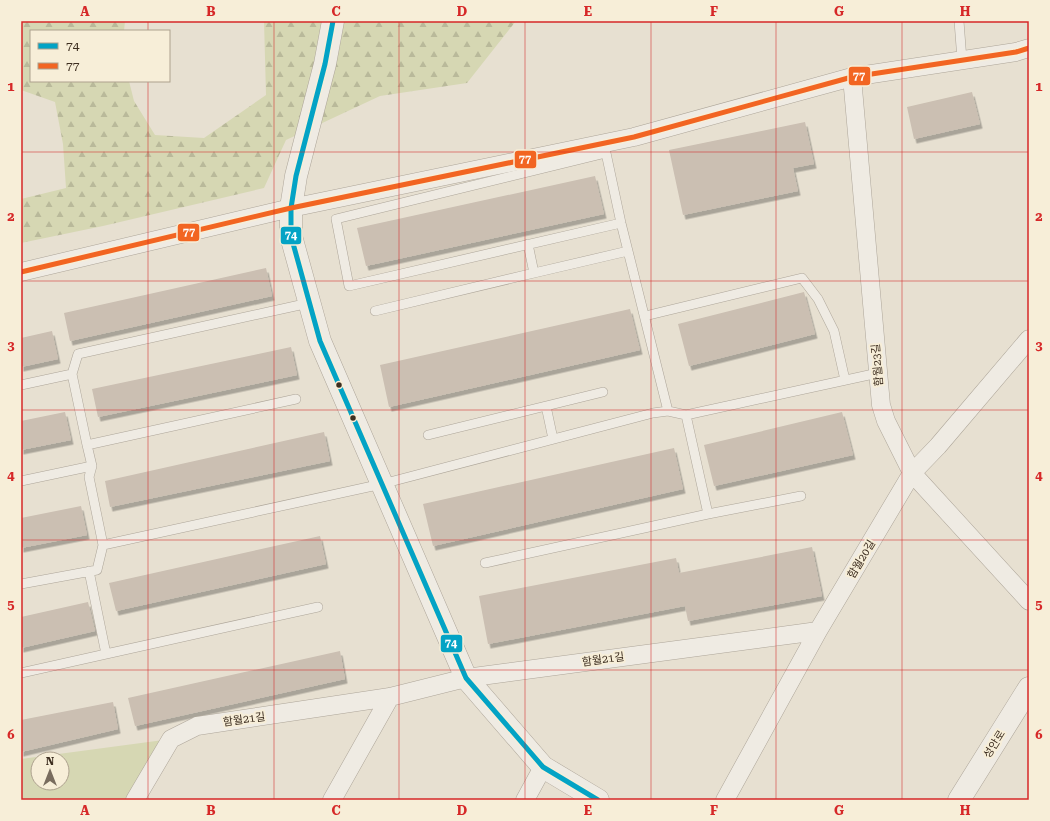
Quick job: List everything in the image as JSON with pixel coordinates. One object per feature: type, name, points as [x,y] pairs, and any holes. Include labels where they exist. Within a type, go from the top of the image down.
[{"type":"street","points":[[333,21],[325,64],[296,176],[291,208],[291,236],[320,341],[466,678],[543,767],[598,800]]},
{"type":"street","points":[[21,272],[291,208],[634,137],[852,77],[1016,52],[1029,48]]},
{"type":"street","name":"함월23길","points":[[852,77],[881,405],[886,421],[912,474],[1029,601]]},
{"type":"street","name":"함월20길","points":[[725,800],[818,631],[912,474],[938,446],[1029,339]]},
{"type":"street","name":"함월21길","points":[[136,800],[171,739],[197,726],[390,697],[466,678],[818,631]]},
{"type":"street","name":"성안로","points":[[959,800],[1029,688]]},
{"type":"street","points":[[332,800],[390,697]]},
{"type":"street","points":[[525,800],[543,767]]},
{"type":"lane","points":[[959,21],[962,60]]},
{"type":"lane","points":[[621,223],[349,286],[336,219],[606,153],[621,223],[668,411]]},
{"type":"lane","points":[[528,244],[534,273]]},
{"type":"lane","points":[[375,311],[628,250]]},
{"type":"lane","points":[[645,316],[802,278],[818,298],[834,331],[846,380]]},
{"type":"lane","points":[[21,584],[96,570],[103,545],[89,477],[92,466],[72,374],[78,354],[309,303]]},
{"type":"lane","points":[[103,545],[382,484],[653,413],[668,411],[686,415],[878,373]]},
{"type":"lane","points":[[21,384],[72,374]]},
{"type":"lane","points":[[428,435],[603,392]]},
{"type":"lane","points":[[87,445],[296,399]]},
{"type":"lane","points":[[546,406],[553,439]]},
{"type":"lane","points":[[686,415],[708,514]]},
{"type":"lane","points":[[21,481],[92,466]]},
{"type":"lane","points":[[485,563],[708,514],[801,496]]},
{"type":"lane","points":[[89,571],[106,654]]},
{"type":"lane","points":[[21,673],[318,607]]},
{"type":"green space","points":[[21,21],[125,21],[124,30],[30,30],[30,82],[129,82],[134,101],[155,135],[204,138],[266,95],[264,21],[516,21],[467,83],[380,96],[286,140],[264,188],[103,226],[21,243],[21,199],[66,188],[63,144],[55,102],[21,90]]},
{"type":"green space","points":[[171,739],[135,800],[21,800],[21,759],[30,758],[30,791],[70,791],[70,752]]},
{"type":"building","points":[[972,92],[980,124],[914,139],[907,107]]},
{"type":"building","points":[[805,122],[814,164],[793,168],[798,191],[683,215],[669,150]]},
{"type":"building","points":[[595,176],[604,214],[366,266],[357,228]]},
{"type":"building","points":[[266,268],[272,296],[70,341],[64,313]]},
{"type":"building","points":[[804,292],[815,334],[689,366],[678,324]]},
{"type":"building","points":[[630,309],[640,350],[389,407],[380,365]]},
{"type":"building","points":[[52,331],[58,359],[21,367],[21,338]]},
{"type":"building","points":[[291,347],[297,375],[98,417],[92,389]]},
{"type":"building","points":[[65,412],[71,440],[21,450],[21,421]]},
{"type":"building","points":[[842,412],[853,455],[714,486],[704,445]]},
{"type":"building","points":[[324,432],[330,461],[110,507],[105,481]]},
{"type":"building","points":[[674,448],[683,489],[433,546],[423,504]]},
{"type":"building","points":[[81,506],[87,535],[21,548],[21,518]]},
{"type":"building","points":[[320,536],[326,564],[116,611],[109,583]]},
{"type":"building","points":[[812,547],[822,596],[688,621],[685,606],[488,644],[479,596],[676,558],[679,573]]},
{"type":"building","points":[[88,602],[95,631],[21,648],[21,617]]},
{"type":"building","points":[[340,651],[345,679],[135,726],[128,698]]},
{"type":"building","points":[[113,702],[118,729],[21,752],[21,720]]},
{"type":"transit line","name":"74","points":[[333,21],[325,64],[296,176],[291,208],[291,236],[320,341],[466,678],[543,767],[598,800]]},
{"type":"transit line","name":"77","points":[[21,272],[291,208],[634,137],[852,77],[1016,52],[1029,48]]}]
